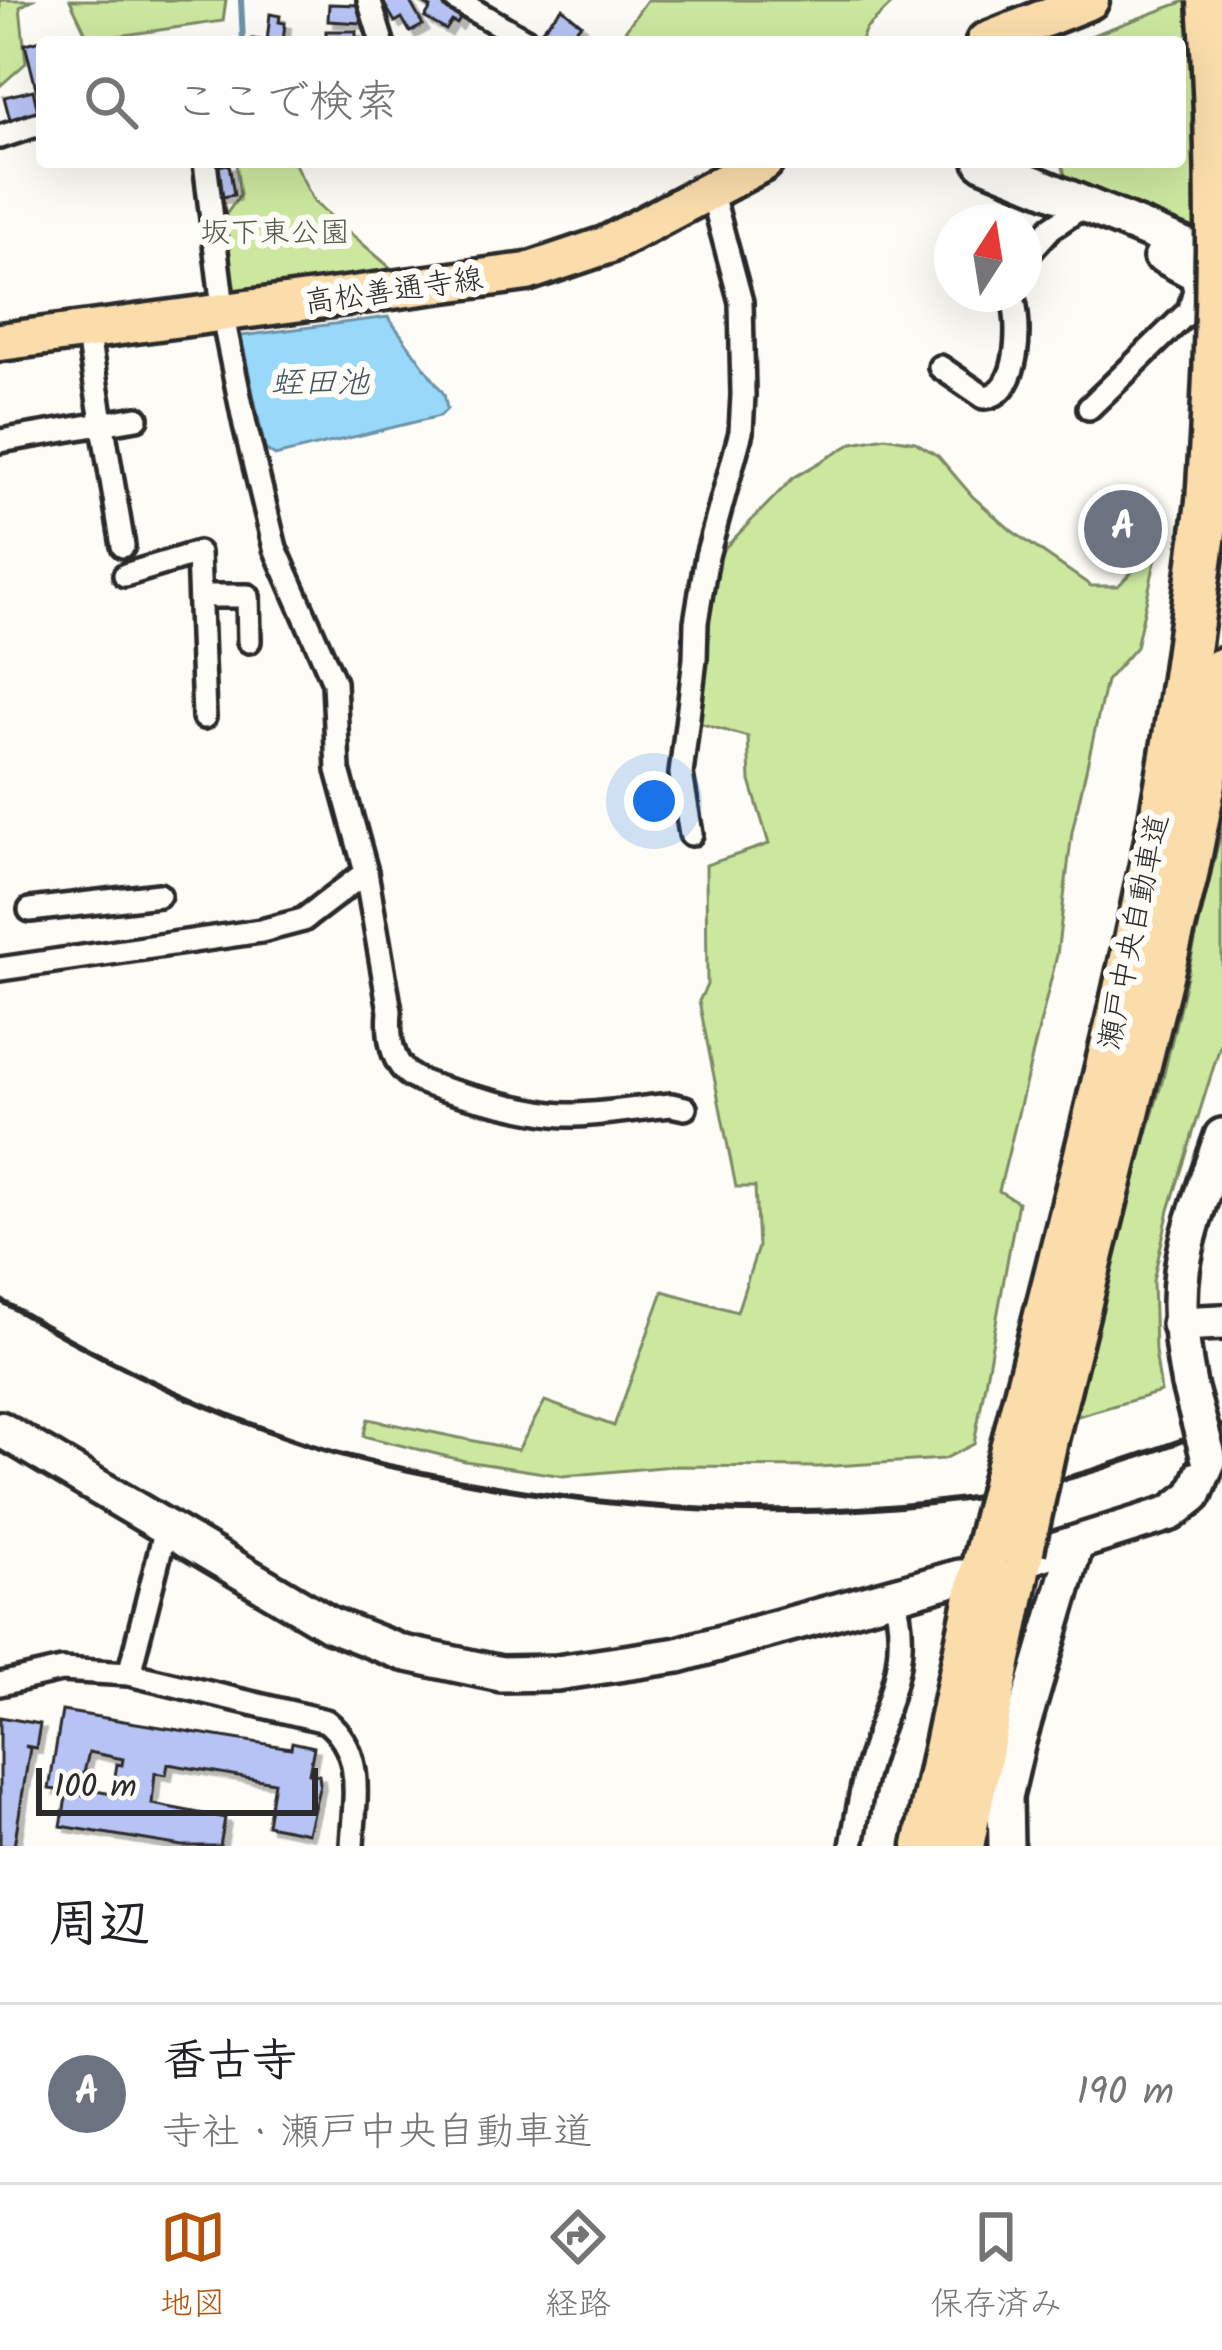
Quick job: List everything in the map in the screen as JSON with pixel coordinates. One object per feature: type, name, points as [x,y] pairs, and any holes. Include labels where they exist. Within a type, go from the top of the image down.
[{"type":"highway","name":"瀬戸中央自動車道","points":[[1029,1444],[1156,840],[1208,502],[1218,297],[1210,0]]},
{"type":"highway","name":"瀬戸中央自動車道","points":[[925,1846],[1029,1444],[1186,875],[1222,670]]},
{"type":"highway","name":"瀬戸中央自動車道","points":[[962,1846],[1000,1560]]},
{"type":"main road","points":[[1000,36],[1090,0]]},
{"type":"main road","name":"高松善通寺線","points":[[0,342],[527,272],[607,245],[753,168]]},
{"type":"street","points":[[369,0],[380,36]]},
{"type":"street","points":[[457,0],[519,36]]},
{"type":"street","points":[[0,137],[36,125]]},
{"type":"street","points":[[206,168],[224,314],[275,548],[334,682],[338,770],[366,872],[393,1052],[412,1077],[494,1101],[566,1115],[671,1105],[685,1108]]},
{"type":"street","points":[[1010,168],[1053,177],[1085,205],[1222,261]]},
{"type":"street","points":[[691,834],[681,774],[696,622],[707,556],[741,432],[744,365],[741,302],[715,205],[706,194]]},
{"type":"street","points":[[1042,238],[1085,205]]},
{"type":"street","points":[[1089,408],[1189,311],[1195,290],[1192,278],[1155,258],[1164,238]]},
{"type":"street","points":[[940,367],[984,397],[992,398],[1003,390],[1010,379],[1014,312]]},
{"type":"street","points":[[87,331],[123,546]]},
{"type":"street","points":[[0,441],[137,418]]},
{"type":"street","points":[[125,575],[198,554],[204,717]]},
{"type":"street","points":[[201,596],[248,596],[249,641]]},
{"type":"street","points":[[0,969],[261,931],[303,920],[366,872]]},
{"type":"street","points":[[30,910],[122,889],[159,895]]},
{"type":"street","points":[[0,1429],[336,1627],[403,1653],[502,1674],[557,1673],[678,1655],[894,1598],[1000,1560],[1076,1544],[1150,1522],[1186,1504],[1201,1483],[1209,1459],[1189,1385],[1179,1324],[1178,1277],[1185,1241],[1222,1136]]},
{"type":"street","points":[[1179,1324],[1222,1322]]},
{"type":"street","points":[[129,1675],[166,1528]]},
{"type":"street","points":[[1006,1846],[1005,1797],[1076,1544]]},
{"type":"street","points":[[852,1846],[867,1768],[900,1661],[903,1631],[894,1598]]},
{"type":"street","points":[[0,1684],[61,1670],[129,1675],[326,1721],[343,1734],[354,1754],[352,1846]]},
{"type":"green space","points":[[0,0],[32,0],[20,7],[26,63],[0,86]]},
{"type":"green space","points":[[70,0],[226,0],[223,21],[87,36]]},
{"type":"green space","points":[[647,0],[896,0],[863,36],[621,36]]},
{"type":"green space","points":[[1188,0],[1222,0],[1222,240],[1065,176],[1063,168],[1186,168],[1186,36],[1090,36]]},
{"type":"green space","name":"坂下東公園","points":[[237,168],[297,168],[314,202],[393,270],[230,292],[219,224],[240,195]]},
{"type":"green space","points":[[885,437],[915,442],[938,456],[973,497],[1012,531],[1091,586],[1118,586],[1159,544],[1136,647],[1106,681],[1072,832],[1057,955],[999,1191],[1018,1202],[974,1444],[944,1459],[818,1467],[672,1466],[563,1476],[465,1461],[363,1436],[368,1419],[518,1450],[545,1401],[614,1426],[663,1291],[737,1312],[758,1247],[755,1187],[736,1187],[699,1001],[707,985],[706,865],[769,844],[750,781],[748,737],[695,722],[707,611],[719,554],[793,478],[853,443]]},
{"type":"green space","points":[[1222,827],[1222,1040],[1169,1210],[1153,1281],[1161,1392],[1064,1420],[1163,1078]]},
{"type":"water","name":"蛭田池","points":[[388,317],[444,394],[447,409],[440,416],[275,456],[265,449],[241,336]]},
{"type":"building","points":[[382,0],[409,0],[423,25],[410,32],[402,18],[395,22]]},
{"type":"building","points":[[418,0],[443,0],[464,12],[446,30],[425,18],[431,8]]},
{"type":"building","points":[[329,4],[359,5],[362,23],[328,21]]},
{"type":"building","points":[[562,8],[581,24],[574,36],[539,33]]},
{"type":"building","points":[[270,14],[280,16],[279,22],[285,23],[284,36],[268,36]]},
{"type":"building","points":[[326,31],[356,31],[356,36],[326,36]]},
{"type":"building","points":[[36,41],[36,88],[25,44]]},
{"type":"building","points":[[33,90],[36,113],[10,120],[4,97]]},
{"type":"building","points":[[206,168],[230,168],[234,195],[210,199]]},
{"type":"building","points":[[1118,505],[1146,539],[1128,554],[1099,520]]},
{"type":"building","points":[[62,1711],[291,1748],[292,1742],[314,1747],[309,1773],[319,1775],[320,1784],[308,1833],[267,1825],[274,1782],[168,1764],[166,1775],[155,1773],[152,1804],[225,1818],[220,1846],[182,1846],[61,1826],[67,1792],[82,1795],[84,1789],[112,1794],[117,1764],[122,1765],[123,1759],[89,1752],[79,1793],[49,1789]]},
{"type":"building","points":[[0,1717],[40,1724],[36,1748],[25,1746],[30,1748],[14,1846],[0,1846]]},
{"type":"waterway","points":[[241,0],[243,36]]},
{"type":"railway","points":[[0,1300],[144,1378],[295,1440],[421,1473],[591,1501],[785,1511],[914,1505],[1040,1485],[1222,1426]]},
{"type":"place","name":"香古寺","points":[[1123,529]]}]
